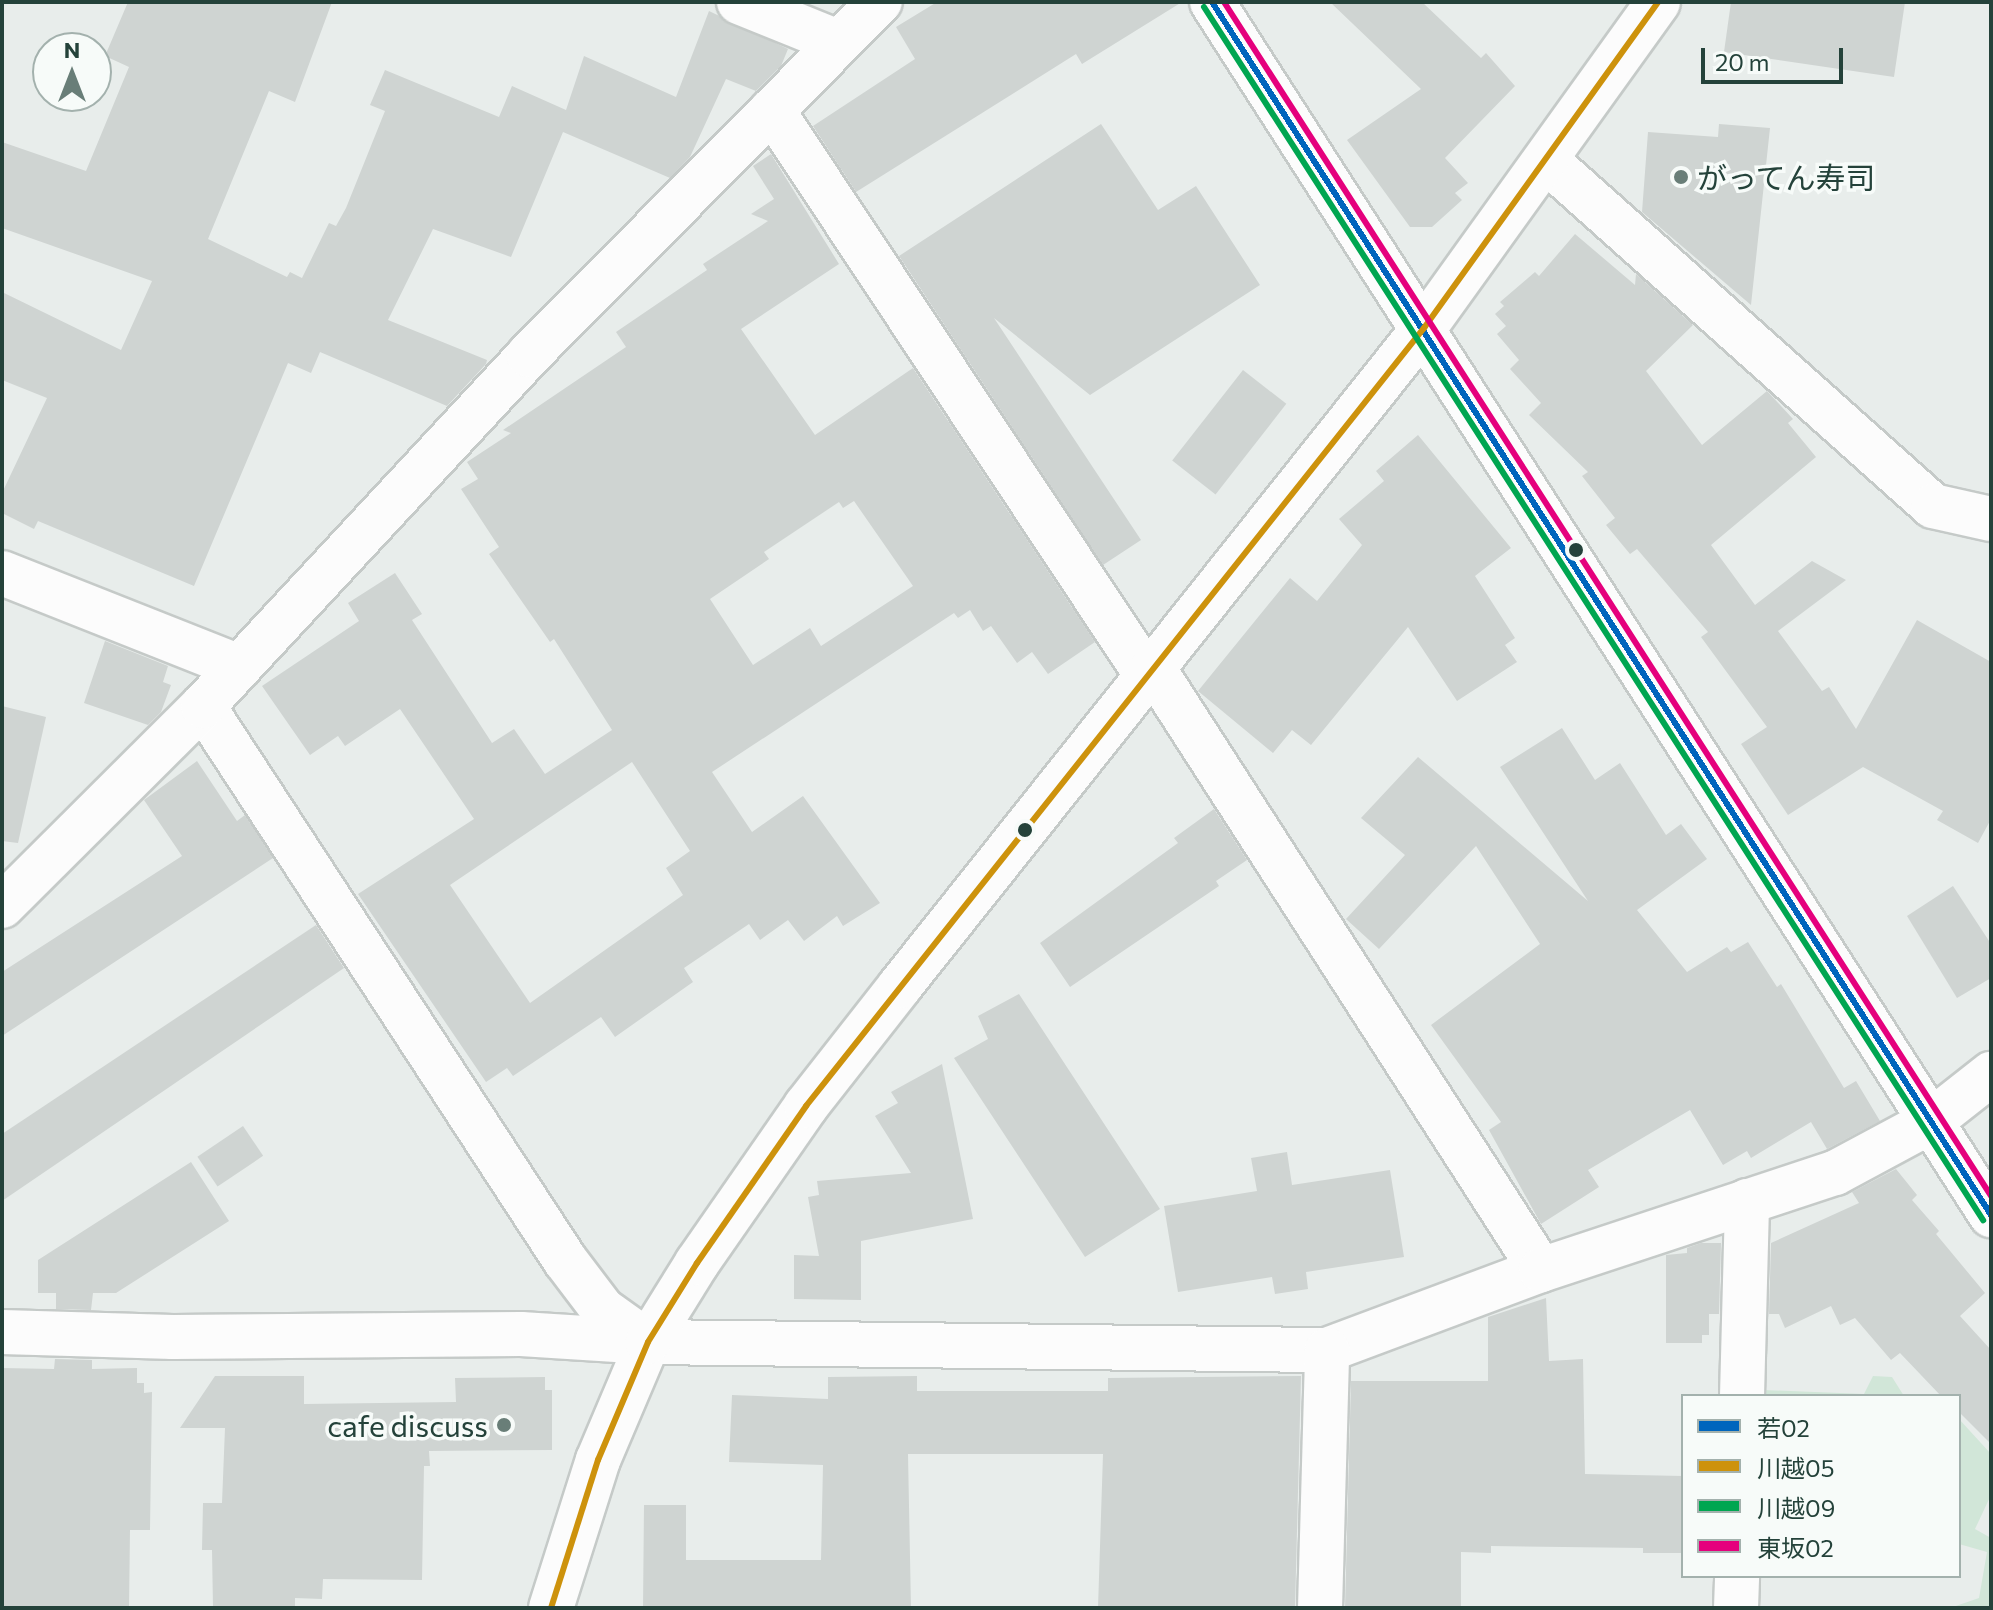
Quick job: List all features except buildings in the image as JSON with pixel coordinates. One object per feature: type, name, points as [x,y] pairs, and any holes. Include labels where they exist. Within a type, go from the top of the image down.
[{"type":"street","points":[[739,2],[838,42]]},
{"type":"street","points":[[2,906],[203,706],[529,355],[880,2]]},
{"type":"street","points":[[1212,2],[1991,1215]]},
{"type":"street","points":[[551,1608],[598,1460],[648,1342],[806,1106],[1424,328],[1548,162],[1658,2]]},
{"type":"street","points":[[772,110],[1149,671],[1541,1270]]},
{"type":"street","points":[[1548,162],[1933,506],[1991,519]]},
{"type":"street","points":[[2,573],[239,667]]},
{"type":"street","points":[[203,706],[565,1260],[603,1310],[648,1342]]},
{"type":"street","points":[[2,1332],[173,1337],[521,1334],[648,1342],[1327,1350],[1541,1270],[1835,1173],[1930,1122],[1991,1074]]},
{"type":"street","points":[[1742,1394],[1747,1201]]},
{"type":"street","points":[[1320,1608],[1327,1350]]},
{"type":"street","points":[[1736,1608],[1737,1578]]},
{"type":"green space","points":[[1873,1376],[1892,1377],[1903,1394],[1864,1394]]},
{"type":"green space","points":[[1763,1390],[1864,1394],[1751,1394]]},
{"type":"green space","points":[[1961,1421],[1991,1454],[1991,1495],[1975,1529],[1991,1538],[1991,1608],[1950,1608],[1979,1598],[1987,1552],[1961,1545]]},
{"type":"transit line","name":"若02","points":[[1212,2],[1991,1215]]},
{"type":"transit line","name":"東坂02","points":[[1224,2],[1991,1196]]},
{"type":"transit line","name":"川越05","points":[[551,1608],[598,1460],[648,1342],[697,1263],[806,1106],[1424,328],[1658,2]]},
{"type":"transit line","name":"川越09","points":[[1204,7],[1983,1220]]},
{"type":"place","name":"がってん寿司","points":[[1681,177]]},
{"type":"place","name":"cafe discuss","points":[[504,1425]]}]
